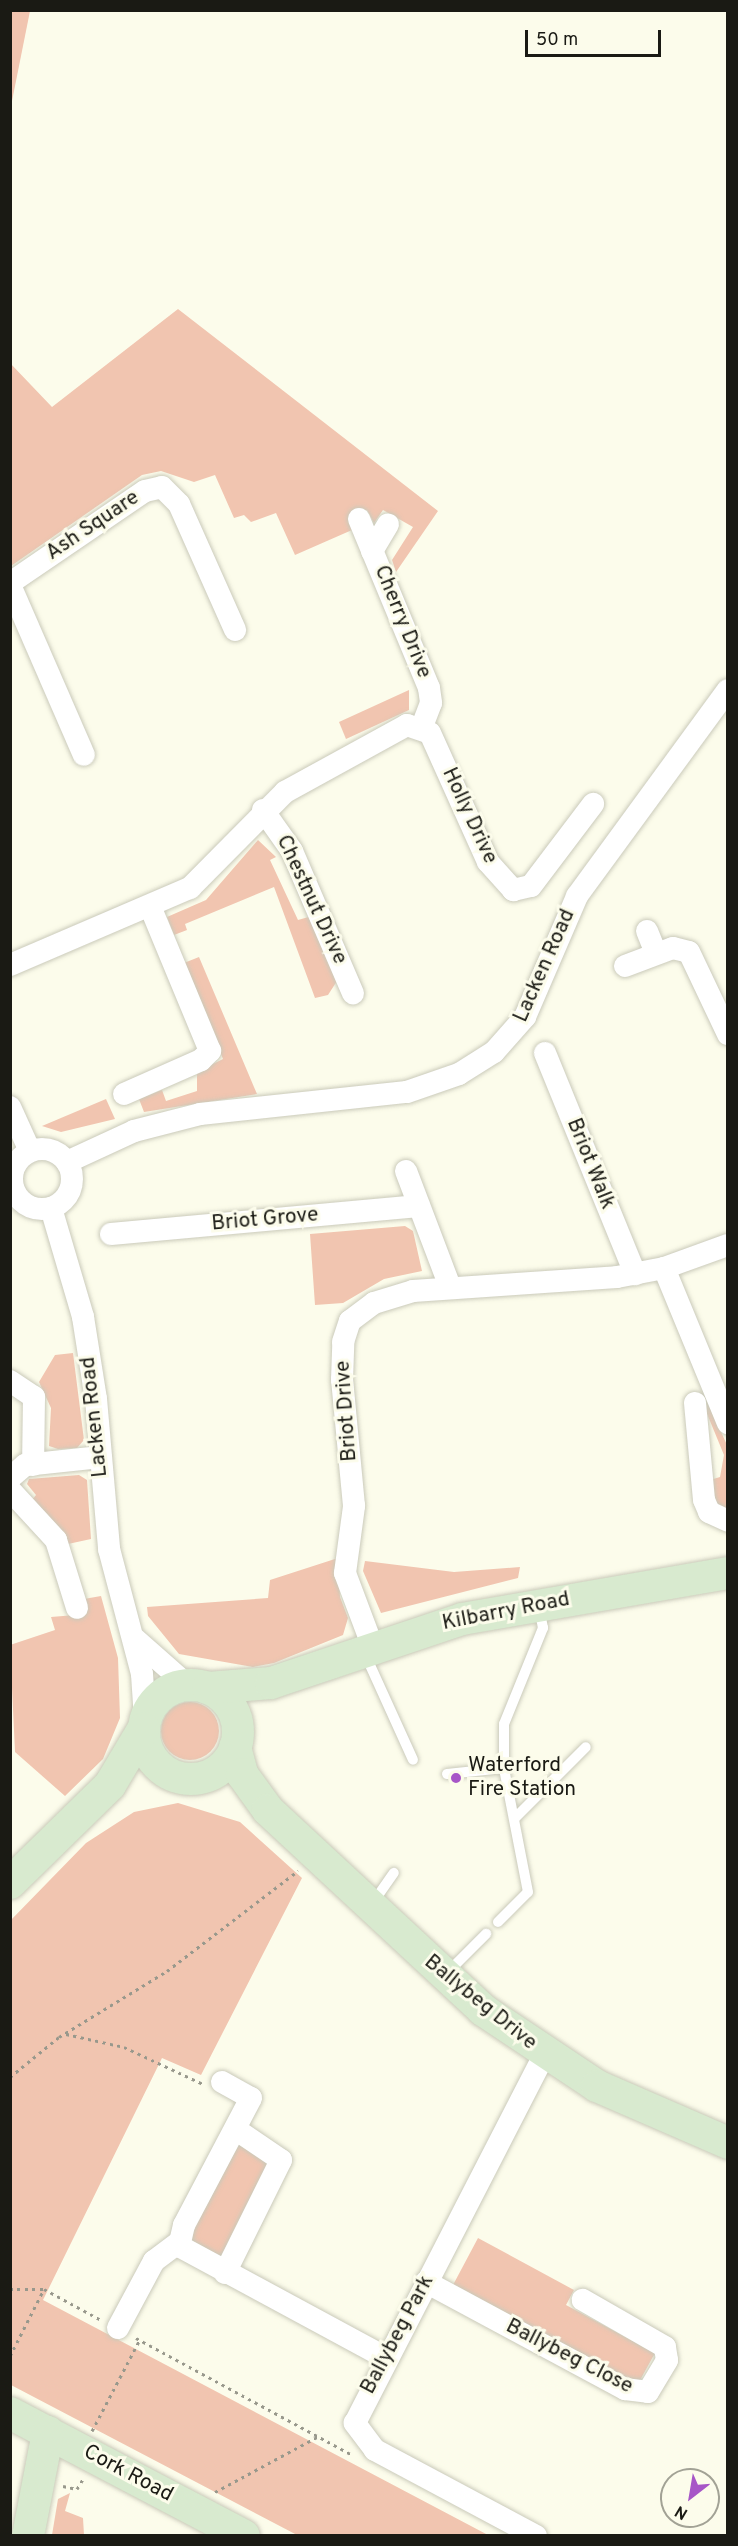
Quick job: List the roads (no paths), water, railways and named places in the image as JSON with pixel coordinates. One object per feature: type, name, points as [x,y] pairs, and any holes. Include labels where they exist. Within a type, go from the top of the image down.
[{"type":"street","name":"Ash Square","points":[[10,584],[148,489],[162,487],[179,504],[235,630]]},
{"type":"street","name":"Cherry Drive","points":[[359,519],[430,693],[422,726]]},
{"type":"street","points":[[372,551],[388,524]]},
{"type":"street","points":[[10,584],[84,755]]},
{"type":"street","name":"Lacken Road","points":[[67,1162],[167,1121],[378,1097],[435,1084],[478,1064],[517,1030],[577,896],[728,690]]},
{"type":"street","points":[[10,965],[150,906],[197,883],[263,810],[331,763],[407,725],[422,726]]},
{"type":"street","name":"Holly Drive","points":[[422,726],[434,741],[492,868],[513,890],[531,886],[593,804]]},
{"type":"street","name":"Chestnut Drive","points":[[263,810],[292,851],[353,993]]},
{"type":"street","points":[[124,1094],[201,1060],[210,1051],[150,906]]},
{"type":"street","points":[[647,931],[656,953]]},
{"type":"street","points":[[625,966],[676,947],[695,957],[728,1034]]},
{"type":"street","name":"Briot Walk","points":[[545,1053],[635,1274]]},
{"type":"street","points":[[10,1107],[30,1151]]},
{"type":"street","points":[[30,1151],[54,1151],[67,1162],[71,1189],[51,1208],[33,1208],[13,1195],[12,1173],[30,1151]]},
{"type":"street","points":[[406,1171],[450,1287]]},
{"type":"street","name":"Briot Grove","points":[[111,1234],[419,1206]]},
{"type":"street","name":"Lacken Road","points":[[51,1208],[83,1317],[101,1457],[109,1549],[142,1674],[145,1724]]},
{"type":"street","name":"Briot Drive","points":[[367,1647],[345,1573],[354,1506],[342,1398],[345,1334],[356,1315],[385,1299],[450,1287],[635,1274],[664,1268],[728,1245]]},
{"type":"street","points":[[664,1268],[728,1423]]},
{"type":"street","points":[[10,1381],[34,1397],[33,1465]]},
{"type":"street","points":[[695,1403],[704,1500],[710,1512],[728,1521]]},
{"type":"street","points":[[10,1478],[33,1465],[101,1457]]},
{"type":"street","points":[[10,1490],[56,1540],[77,1608]]},
{"type":"street","name":"Kilbarry Road","points":[[197,1686],[252,1686],[292,1677],[367,1647],[538,1605],[728,1573]]},
{"type":"street","name":"Lacken Road","points":[[128,1628],[151,1657],[197,1686]]},
{"type":"street","name":"Kilbarry Road","points":[[236,1742],[260,1704],[292,1677]]},
{"type":"street","points":[[10,1882],[99,1796],[123,1767],[158,1697],[197,1686],[232,1710],[242,1774],[268,1810]]},
{"type":"street","points":[[145,1724],[151,1756],[187,1778],[226,1785],[268,1810]]},
{"type":"street","points":[[99,1796],[135,1783],[187,1778],[218,1770],[236,1742]]},
{"type":"street","name":"Ballybeg Drive","points":[[268,1810],[443,1977],[544,2055],[627,2101],[728,2143]]},
{"type":"street","name":"Ballybeg Park","points":[[536,2535],[363,2440],[356,2418],[544,2055]]},
{"type":"street","points":[[118,2328],[154,2261],[178,2243],[251,2098],[222,2082]]},
{"type":"street","points":[[225,2273],[281,2160],[235,2129]]},
{"type":"street","points":[[178,2243],[225,2273],[386,2358]]},
{"type":"street","name":"Ballybeg Close","points":[[426,2282],[625,2389],[648,2392],[667,2360],[665,2347],[583,2300]]},
{"type":"street","name":"Cork Road","points":[[10,2413],[244,2535]]},
{"type":"street","points":[[28,2535],[48,2432]]},
{"type":"lane","points":[[498,1922],[528,1892],[504,1768],[504,1724],[543,1628],[538,1605]]},
{"type":"lane","points":[[367,1647],[413,1760]]},
{"type":"lane","points":[[515,1818],[586,1747]]},
{"type":"lane","points":[[447,1774],[504,1768]]},
{"type":"lane","points":[[369,1906],[394,1873]]},
{"type":"lane","points":[[443,1977],[486,1934]]},
{"type":"place","name":"Waterford Fire Station","points":[[456,1778]]}]
